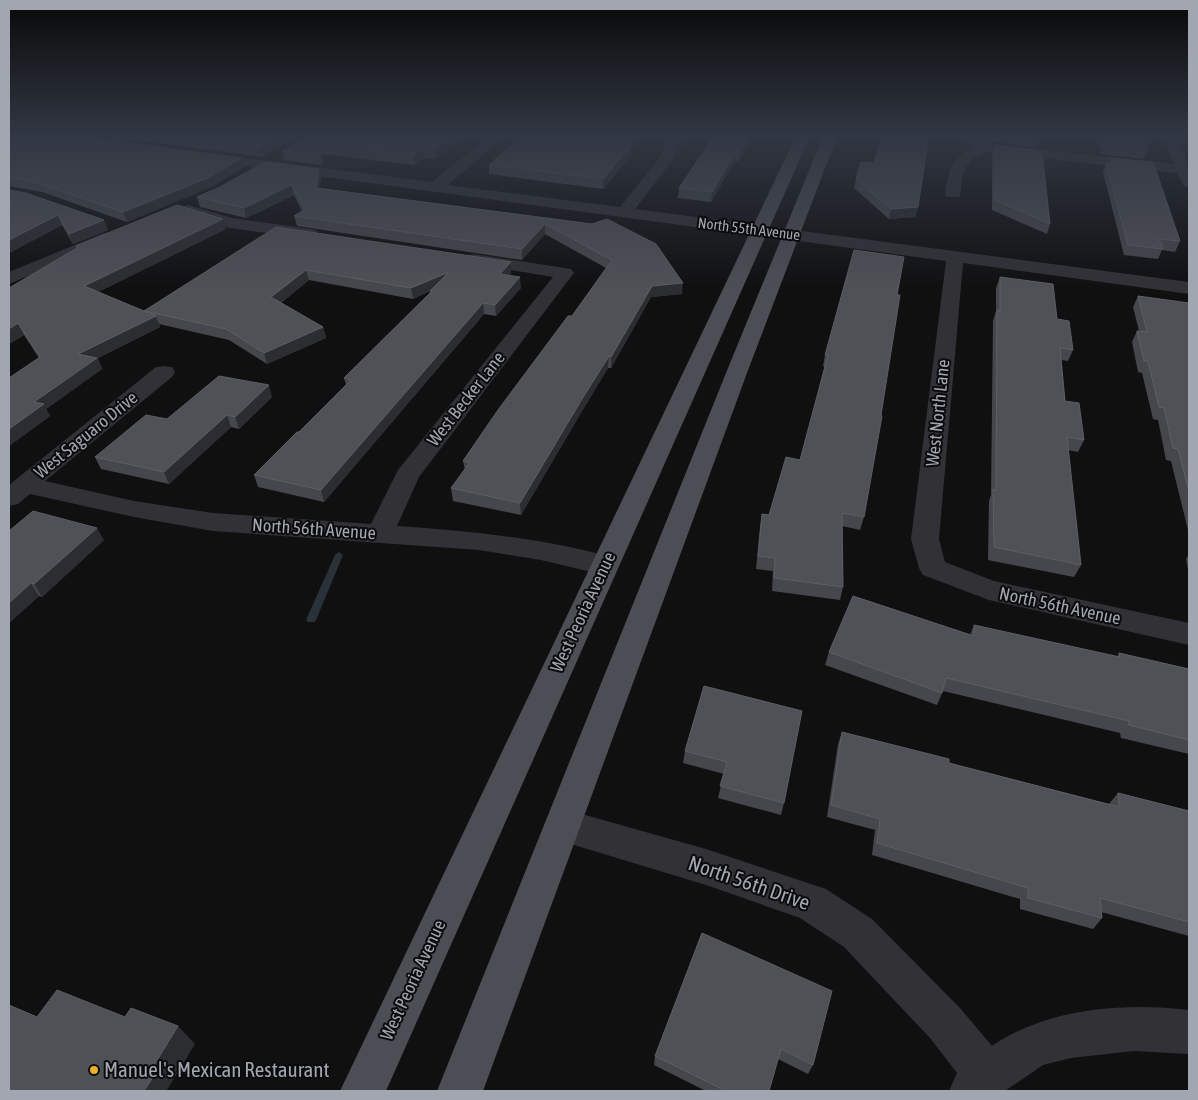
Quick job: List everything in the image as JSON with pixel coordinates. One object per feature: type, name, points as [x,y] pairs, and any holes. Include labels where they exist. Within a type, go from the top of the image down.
[{"type":"main road","name":"West Peoria Avenue","points":[[363,1091],[780,185]]},
{"type":"main road","points":[[460,1091],[811,185]]},
{"type":"street","name":"North 55th Avenue","points":[[415,185],[1189,288]]},
{"type":"street","points":[[435,188],[438,185]]},
{"type":"street","points":[[624,213],[646,185]]},
{"type":"street","points":[[953,194],[954,185]]},
{"type":"street","points":[[199,200],[176,209],[230,222],[329,237]]},
{"type":"street","points":[[9,279],[118,233]]},
{"type":"street","name":"West Becker Lane","points":[[380,533],[408,475],[565,272],[457,256]]},
{"type":"street","name":"West North Lane","points":[[933,568],[925,539],[954,256]]},
{"type":"street","name":"West Saguaro Drive","points":[[17,491],[164,372]]},
{"type":"street","name":"North 56th Avenue","points":[[17,491],[213,522],[480,541],[541,551],[604,565]]},
{"type":"street","name":"North 56th Avenue","points":[[933,568],[989,590],[1189,634]]},
{"type":"street","name":"North 56th Drive","points":[[564,826],[706,867],[812,903],[864,939],[945,1023],[979,1083],[1037,1045],[1086,1033],[1133,1030],[1189,1032]]},
{"type":"building","points":[[45,185],[190,185],[123,212]]},
{"type":"building","points":[[223,185],[290,185],[244,208],[197,197]]},
{"type":"building","points":[[291,185],[316,185],[316,188],[592,224],[607,219],[656,244],[683,283],[652,286],[611,357],[609,356],[582,399],[520,503],[451,488],[470,462],[463,461],[498,410],[568,316],[572,316],[612,260],[545,224],[522,249],[294,216],[305,209]]},
{"type":"building","points":[[681,185],[716,185],[712,192],[679,188]]},
{"type":"building","points":[[863,185],[921,185],[918,207],[891,209]]},
{"type":"building","points":[[995,185],[1046,185],[1050,224],[995,200]]},
{"type":"building","points":[[1112,185],[1161,185],[1180,241],[1159,239],[1163,249],[1128,245]]},
{"type":"building","points":[[9,190],[26,193],[104,220],[69,234],[58,215],[9,240]]},
{"type":"building","points":[[177,205],[223,219],[84,286],[156,316],[78,354],[97,358],[34,402],[44,404],[9,429],[9,378],[40,357],[18,323],[9,329],[9,288],[77,248],[76,246]]},
{"type":"building","points":[[276,227],[511,262],[500,274],[520,277],[495,305],[483,303],[321,490],[254,475],[333,398],[336,398],[334,397],[351,380],[344,378],[449,272],[411,288],[306,270],[271,297],[323,327],[264,353],[226,329],[144,311]]},
{"type":"building","points":[[854,250],[904,257],[897,295],[900,295],[882,416],[864,517],[842,513],[843,587],[774,578],[775,558],[758,556],[762,514],[769,515],[786,457],[800,460],[828,355],[825,355]]},
{"type":"building","points":[[1000,277],[1053,284],[1057,319],[1069,321],[1073,350],[1060,348],[1065,401],[1079,403],[1084,440],[1067,437],[1081,565],[994,547],[993,489],[996,490],[997,310],[1000,311]]},
{"type":"building","points":[[1138,296],[1189,303],[1189,492],[1178,449],[1173,448],[1164,408],[1159,407],[1148,361],[1144,361],[1137,331],[1147,332]]},
{"type":"building","points":[[219,376],[269,385],[235,417],[227,415],[164,472],[95,457],[146,415],[167,419]]},
{"type":"building","points":[[33,511],[97,528],[34,584],[31,583],[9,603],[9,531]]},
{"type":"building","points":[[853,596],[974,636],[974,625],[1120,657],[1119,653],[1189,669],[1189,740],[1129,725],[1129,721],[946,678],[942,693],[829,652]]},
{"type":"building","points":[[704,686],[802,711],[784,803],[720,786],[727,762],[685,751]]},
{"type":"building","points":[[842,732],[949,759],[949,763],[1119,807],[1118,793],[1189,811],[1189,922],[1100,898],[1102,918],[1028,898],[1028,888],[877,843],[880,819],[831,805]]},
{"type":"building","points":[[702,933],[832,991],[813,1065],[781,1049],[769,1091],[726,1091],[655,1056]]},
{"type":"building","name":"Manuel's Mexican Restaurant","points":[[57,990],[125,1017],[131,1008],[178,1026],[148,1075],[153,1077],[144,1091],[9,1091],[9,1005],[37,1017]]},
{"type":"waterway","points":[[311,620],[339,555]]},
{"type":"place","name":"Manuel's Mexican Restaurant","points":[[94,1070]]}]
